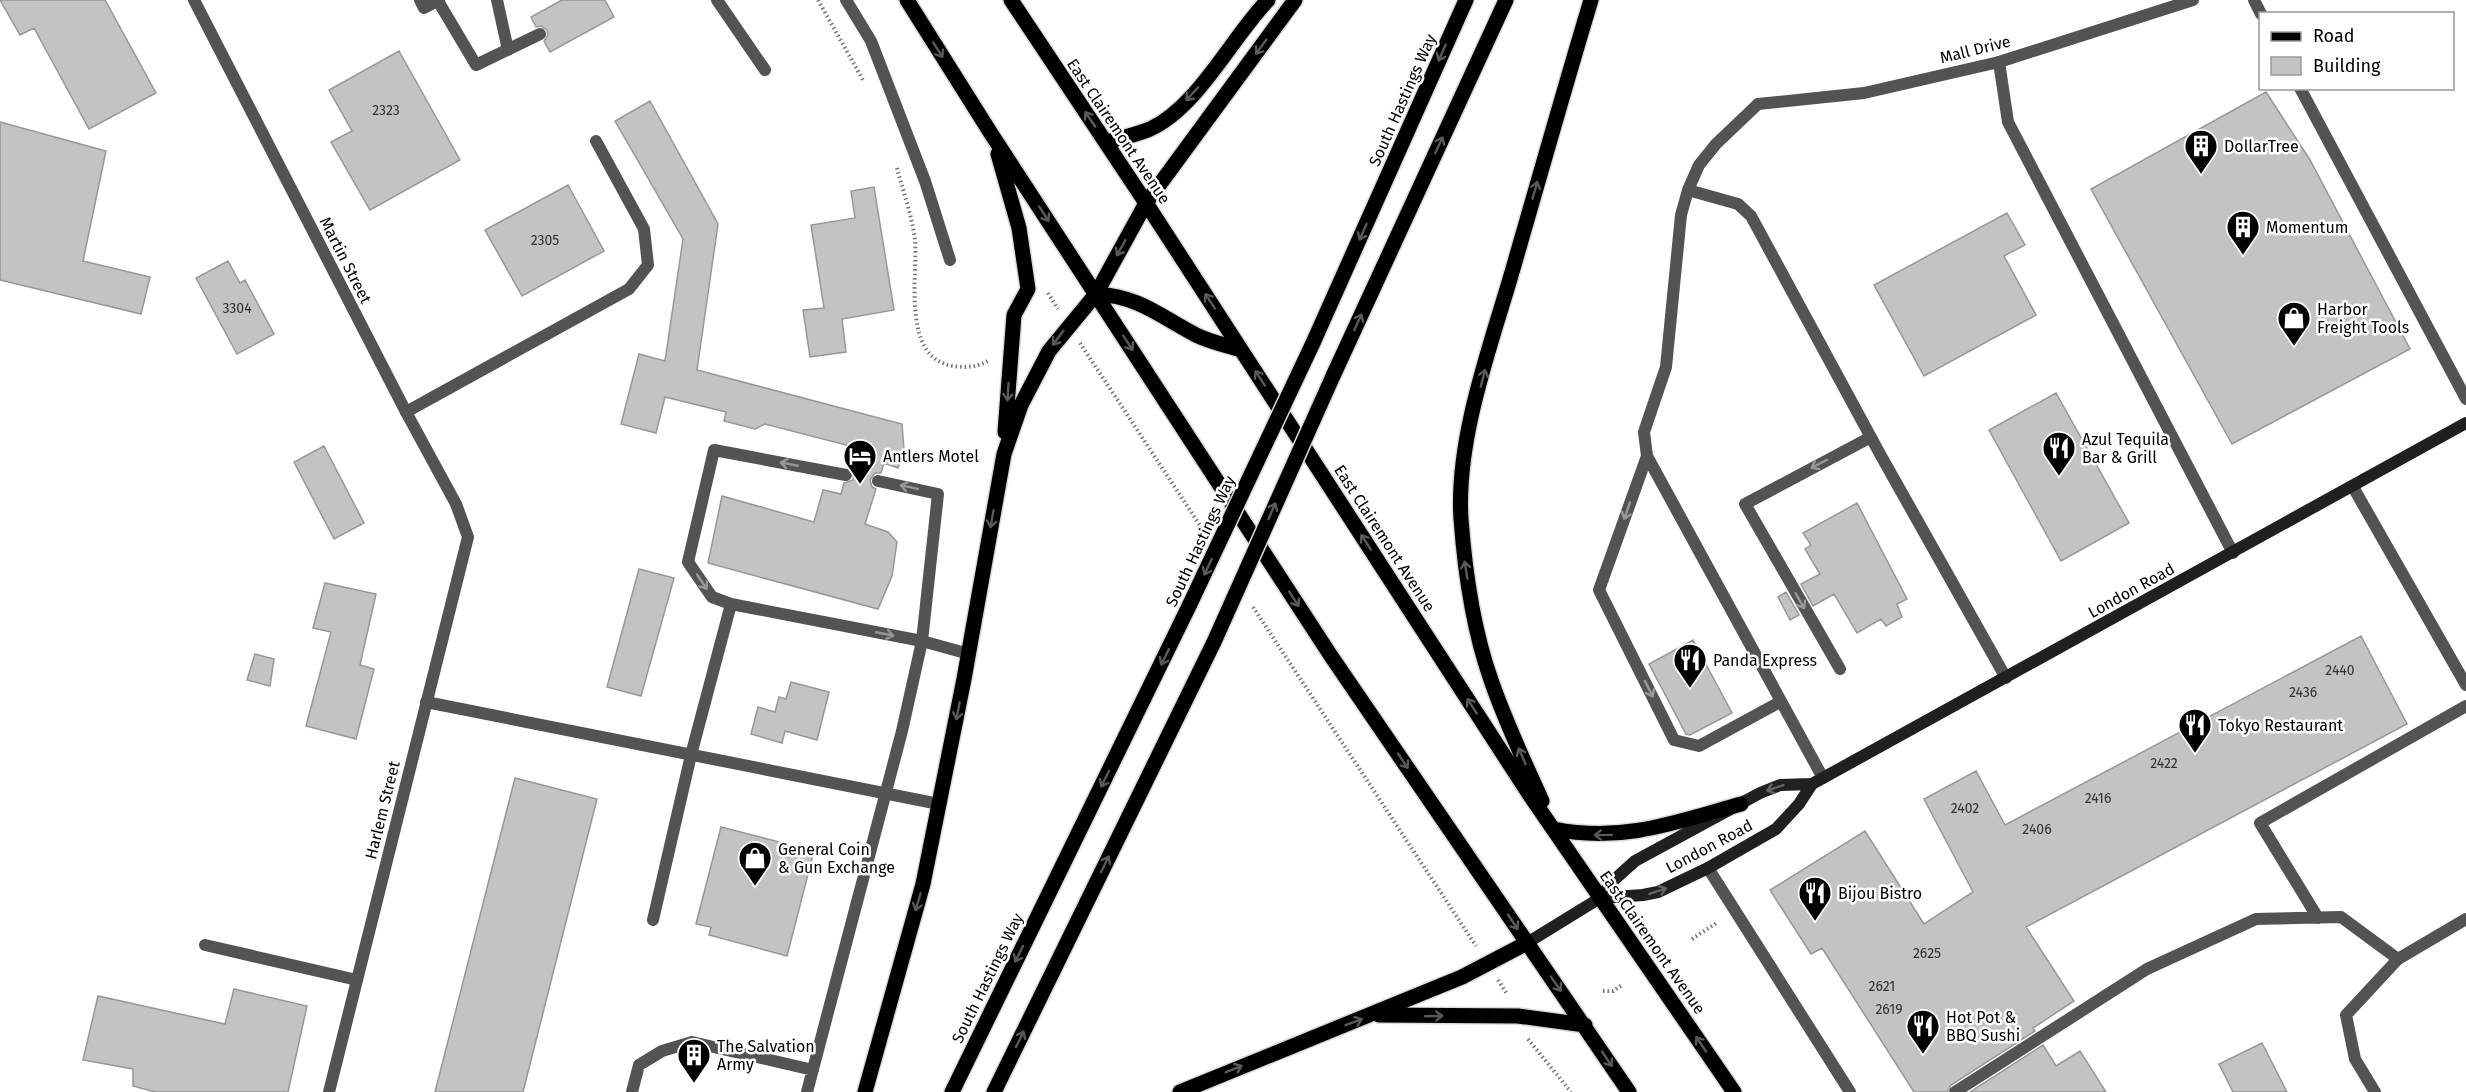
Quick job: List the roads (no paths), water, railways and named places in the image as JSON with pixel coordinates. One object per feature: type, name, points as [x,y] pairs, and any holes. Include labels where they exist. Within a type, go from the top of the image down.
[{"type":"main road","points":[[907,0],[990,132],[1331,656],[1629,1092]]},
{"type":"main road","name":"East Clairemont Avenue","points":[[1011,0],[1242,350],[1529,794],[1734,1092]]},
{"type":"main road","points":[[1106,142],[1151,128],[1170,116],[1193,93],[1268,0]]},
{"type":"main road","points":[[1004,453],[1021,405],[1049,351],[1096,294],[1146,203],[1295,0]]},
{"type":"main road","name":"South Hastings Way","points":[[952,1092],[1190,604],[1313,343],[1466,0]]},
{"type":"main road","points":[[994,1092],[1214,642],[1333,376],[1506,0]]},
{"type":"main road","points":[[1591,0],[1469,428],[1462,474],[1461,517],[1465,564],[1475,621],[1490,679],[1554,829],[1595,835],[1631,833],[1741,804]]},
{"type":"main road","points":[[865,1092],[923,884],[969,654],[1004,453],[1014,315],[1028,289],[1019,228],[1006,178],[990,132]]},
{"type":"main road","points":[[1096,294],[1132,300],[1163,314],[1199,336],[1242,350]]},
{"type":"main road","points":[[1180,1092],[1376,1014],[1488,965],[1527,943]]},
{"type":"main road","points":[[1376,1014],[1411,1017],[1518,1016],[1585,1025]]},
{"type":"street","name":"Martin Street","points":[[194,0],[406,412],[456,504],[468,537]]},
{"type":"street","points":[[420,0],[424,8],[439,0],[476,65],[540,34]]},
{"type":"street","points":[[497,0],[508,50]]},
{"type":"street","points":[[717,0],[765,70]]},
{"type":"street","points":[[846,0],[871,41],[925,181],[950,260]]},
{"type":"street","name":"Mall Drive","points":[[1688,190],[1699,165],[1716,144],[1758,104],[1864,93],[1999,62],[2193,0]]},
{"type":"street","points":[[1999,62],[2008,122],[2233,553]]},
{"type":"street","points":[[2301,90],[2466,399]]},
{"type":"street","points":[[406,412],[629,289],[648,265],[644,229],[596,141]]},
{"type":"street","points":[[1818,781],[1780,702],[1647,456],[1644,432],[1666,367],[1681,215],[1688,190],[1738,204],[1751,216],[2006,678]]},
{"type":"street","name":"London Road","points":[[1600,898],[1658,892],[1708,868],[1776,829],[1818,781],[2466,423]]},
{"type":"street","points":[[1840,669],[1745,504],[1871,437]]},
{"type":"street","points":[[846,475],[714,450],[688,562],[712,597],[731,604],[922,641],[969,654]]},
{"type":"street","points":[[1647,456],[1599,590],[1674,740],[1698,746],[1780,702]]},
{"type":"street","points":[[807,1092],[885,795],[922,641],[938,494],[878,481]]},
{"type":"street","points":[[2353,487],[2466,685]]},
{"type":"street","name":"Harlem Street","points":[[329,1092],[468,537]]},
{"type":"street","points":[[653,920],[691,755],[731,604]]},
{"type":"street","points":[[426,702],[939,804]]},
{"type":"street","points":[[2318,918],[2260,823],[2466,706]]},
{"type":"street","name":"London Road","points":[[1527,943],[1600,898],[1615,879],[1635,861],[1780,785],[1818,781]]},
{"type":"street","points":[[1708,868],[1850,1092]]},
{"type":"street","points":[[1955,1092],[2147,969],[2256,919],[2341,917],[2398,959]]},
{"type":"street","points":[[2375,1092],[2355,1059],[2346,1015],[2398,959],[2466,919]]},
{"type":"street","points":[[206,945],[357,980]]},
{"type":"street","points":[[632,1092],[639,1065],[662,1051],[692,1042],[813,1070]]},
{"type":"place","name":"DollarTree","points":[[2201,175]]},
{"type":"place","name":"Momentum","points":[[2243,256]]},
{"type":"place","name":"Harbor Freight Tools","points":[[2294,347]]},
{"type":"place","name":"Azul Tequila Bar & Grill","points":[[2059,477]]},
{"type":"place","name":"Antlers Motel","points":[[860,485]]},
{"type":"place","name":"Panda Express","points":[[1690,689]]},
{"type":"place","name":"Tokyo Restaurant","points":[[2195,754]]},
{"type":"place","name":"General Coin & Gun Exchange","points":[[755,887]]},
{"type":"place","name":"Bijou Bistro","points":[[1815,922]]},
{"type":"place","name":"Hot Pot & BBQ Sushi","points":[[1923,1055]]},
{"type":"place","name":"The Salvation Army","points":[[694,1084]]}]
